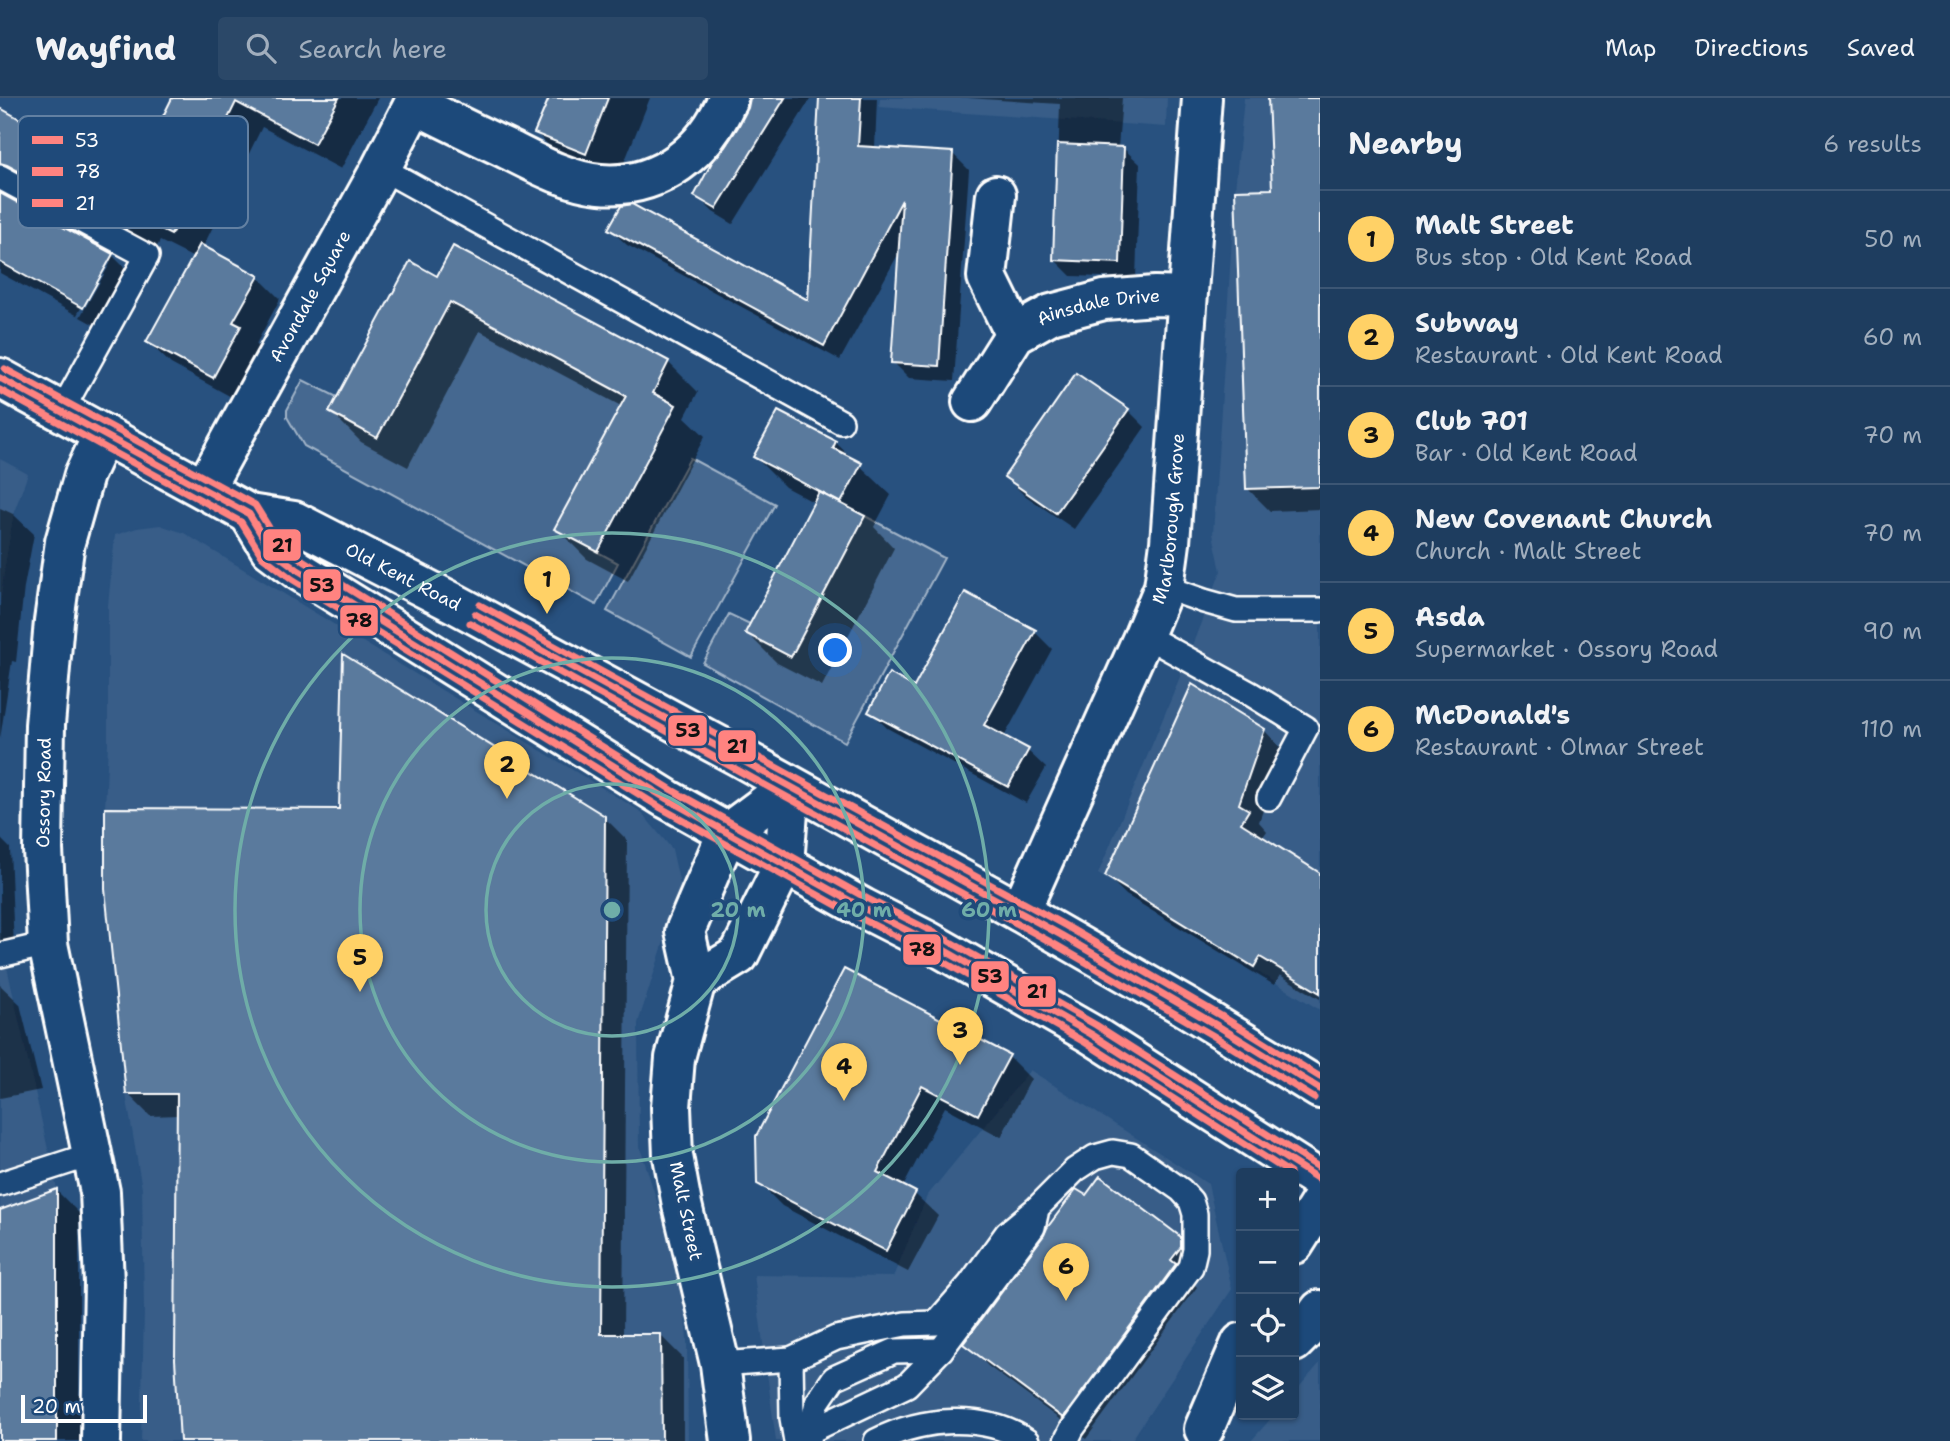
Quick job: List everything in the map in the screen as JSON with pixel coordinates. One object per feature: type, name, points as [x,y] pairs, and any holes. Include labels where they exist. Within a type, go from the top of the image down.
[{"type":"main road","name":"Avondale Square","points":[[204,489],[416,101],[553,171],[599,184],[620,184],[642,181],[666,172],[685,158],[704,141],[728,98]]},
{"type":"main road","name":"Marlborough Grove","points":[[1020,912],[1164,587],[1170,542],[1202,98]]},
{"type":"main road","name":"Ainsdale Drive","points":[[996,195],[987,277],[1015,334]]},
{"type":"main road","name":"Ainsdale Drive","points":[[972,402],[1015,334],[1051,314],[1104,300],[1155,296],[1187,297]]},
{"type":"main road","name":"Old Kent Road","points":[[0,378],[249,514],[294,521],[456,604],[1020,912],[1184,1006],[1320,1089]]},
{"type":"main road","name":"Ossory Road","points":[[101,1441],[104,1283],[100,1192],[48,944],[43,850],[45,725],[54,621],[65,541],[78,492],[103,435]]},
{"type":"main road","name":"Old Kent Road","points":[[249,514],[270,549],[298,570],[667,799],[1091,1034],[1320,1180]]},
{"type":"main road","points":[[727,833],[790,786]]},
{"type":"main road","points":[[696,981],[739,955],[784,864],[790,786]]},
{"type":"main road","name":"Malt Street","points":[[727,833],[685,931],[696,981],[675,1059],[671,1107],[673,1156],[720,1363],[730,1441]]},
{"type":"main road","points":[[1299,1236],[1320,1203]]},
{"type":"main road","points":[[1299,1337],[1320,1310]]},
{"type":"main road","points":[[1199,1435],[1236,1354]]},
{"type":"main road","points":[[1199,1435],[1236,1398]]},
{"type":"lane","points":[[381,168],[841,422]]},
{"type":"lane","points":[[0,177],[18,187]]},
{"type":"lane","points":[[61,412],[147,256],[95,228]]},
{"type":"lane","points":[[1164,587],[1236,610],[1320,610]]},
{"type":"lane","points":[[1144,635],[1251,694],[1306,728],[1269,798]]},
{"type":"lane","points":[[0,955],[48,944]]},
{"type":"lane","points":[[720,1363],[791,1359],[836,1338],[905,1324],[936,1323],[970,1284],[1007,1233],[1075,1170],[1095,1157],[1113,1152],[1131,1155],[1181,1190],[1191,1201],[1195,1214],[1195,1250],[1191,1267],[1072,1429],[1066,1441]]},
{"type":"lane","points":[[0,1184],[93,1154]]},
{"type":"lane","points":[[805,1437],[907,1385],[941,1350],[1033,1227],[1037,1208]]},
{"type":"lane","points":[[805,1437],[817,1403],[834,1378],[894,1351],[941,1350]]},
{"type":"lane","points":[[791,1359],[792,1418],[805,1437]]},
{"type":"lane","points":[[876,1441],[929,1423],[978,1423],[1016,1433],[1027,1441]]},
{"type":"shaded area","points":[[880,98],[1167,98],[1166,127],[879,107]]},
{"type":"shaded area","points":[[1244,98],[1320,98],[1320,1010],[1098,874],[1221,571],[1213,534],[1235,190]]},
{"type":"shaded area","points":[[435,294],[641,404],[555,529],[618,563],[596,605],[304,446],[287,417],[287,410],[303,380],[337,397],[330,413],[377,438],[438,324]]},
{"type":"shaded area","points":[[690,458],[775,504],[691,657],[607,611]]},
{"type":"shaded area","points":[[0,459],[28,474],[14,512],[0,606]]},
{"type":"shaded area","points":[[865,516],[944,558],[845,742],[703,663],[729,614],[750,624],[746,633],[791,657]]},
{"type":"shaded area","points":[[160,525],[184,533],[640,811],[672,849],[681,889],[638,1023],[639,1144],[683,1284],[687,1340],[688,1441],[141,1441],[144,1310],[142,1189],[126,1094],[105,889],[108,605],[115,535]]},
{"type":"shaded area","points":[[0,883],[4,954],[57,1189],[57,1441],[0,1441]]},
{"type":"shaded area","points":[[1030,1070],[1208,1184],[1232,1289],[1131,1441],[776,1441],[754,1275],[893,1277],[927,1196]]},
{"type":"shaded area","points":[[1320,1363],[1320,1441],[1251,1441],[1270,1420],[1299,1420],[1299,1387]]},
{"type":"building","points":[[172,98],[339,98],[314,144],[236,102],[229,116],[163,116]]},
{"type":"building","points":[[549,98],[608,98],[586,154],[534,133]]},
{"type":"building","points":[[750,98],[785,98],[716,209],[694,196],[712,162],[738,127]]},
{"type":"building","points":[[819,98],[861,98],[858,146],[953,152],[939,366],[891,363],[902,200],[824,346],[608,229],[621,206],[632,204],[808,300]]},
{"type":"building","points":[[1268,98],[1320,98],[1320,487],[1246,489],[1235,190],[1272,189]]},
{"type":"building","points":[[0,108],[18,118],[18,171],[0,163]]},
{"type":"building","points":[[1057,144],[1124,147],[1120,263],[1053,260]]},
{"type":"building","points":[[0,193],[18,203],[18,228],[65,228],[113,254],[83,308],[0,262]]},
{"type":"building","points":[[157,228],[174,228],[171,235]]},
{"type":"building","points":[[200,244],[259,276],[233,322],[241,326],[213,378],[146,342]]},
{"type":"building","points":[[453,246],[669,361],[653,393],[676,405],[598,552],[554,529],[626,396],[450,302],[377,438],[329,412],[410,261],[437,276]]},
{"type":"building","points":[[1076,373],[1129,409],[1056,513],[1004,477]]},
{"type":"building","points":[[778,411],[836,441],[833,448],[862,463],[841,503],[753,457]]},
{"type":"building","points":[[819,492],[865,516],[791,657],[745,633]]},
{"type":"building","points":[[965,592],[1036,630],[984,725],[1029,749],[1008,787],[868,712],[889,673],[914,687]]},
{"type":"building","points":[[343,654],[605,816],[601,1334],[661,1334],[662,1441],[180,1441],[175,1359],[177,1094],[126,1094],[105,889],[105,808],[339,809]]},
{"type":"building","points":[[1192,684],[1265,729],[1239,804],[1249,810],[1241,823],[1320,873],[1320,993],[1260,957],[1254,967],[1105,876]]},
{"type":"building","points":[[844,969],[1010,1055],[978,1115],[922,1086],[877,1172],[916,1192],[886,1251],[757,1184],[756,1136]]},
{"type":"building","points":[[1100,1176],[1181,1237],[1181,1247],[1171,1260],[1176,1264],[1063,1418],[963,1344],[1076,1189],[1086,1195]]},
{"type":"building","points":[[57,1189],[57,1441],[0,1441],[0,1210]]},
{"type":"transit line","name":"21","points":[[5,369],[255,505],[278,542],[304,561],[672,790],[933,932],[1096,1025],[1320,1168]]},
{"type":"transit line","name":"53","points":[[0,378],[249,514],[270,549],[298,570],[667,799],[928,941],[1091,1034],[1320,1180]]},
{"type":"transit line","name":"78","points":[[0,390],[241,522],[262,556],[292,579],[661,808],[923,950],[1086,1043],[1282,1168]]},
{"type":"transit line","name":"21","points":[[480,605],[1066,926],[1320,1077]]},
{"type":"transit line","name":"53","points":[[475,614],[1061,935],[1320,1089]]},
{"type":"transit line","name":"78","points":[[470,623],[1056,945],[1212,1035],[1314,1098]]},
{"type":"place","name":"Malt Street","points":[[547,614]]},
{"type":"place","name":"Subway","points":[[507,799]]},
{"type":"place","name":"Asda","points":[[360,992]]},
{"type":"place","name":"Club 701","points":[[960,1065]]},
{"type":"place","name":"New Covenant Church","points":[[844,1101]]},
{"type":"place","name":"McDonald's","points":[[1066,1301]]}]
